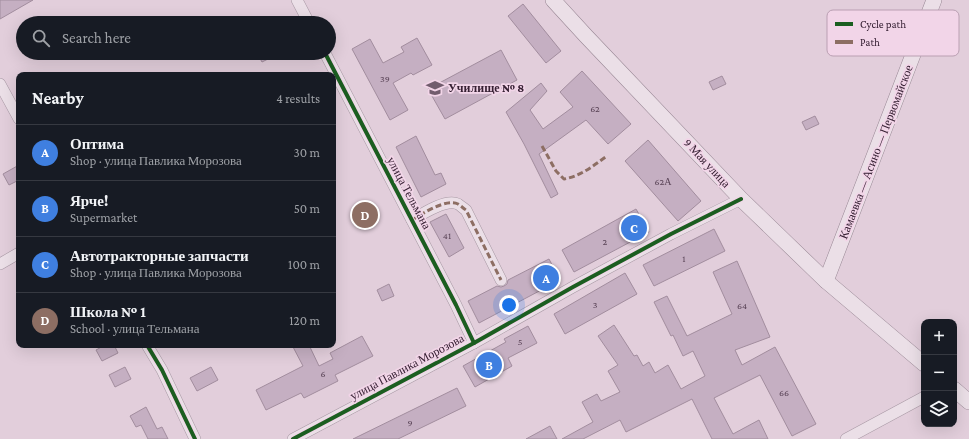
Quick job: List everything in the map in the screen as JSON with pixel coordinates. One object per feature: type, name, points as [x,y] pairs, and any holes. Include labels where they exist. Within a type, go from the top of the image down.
[{"type":"main road","name":"9 Мая улица","points":[[553,0],[741,199],[826,281],[921,361]]},
{"type":"main road","name":"Камаевка — Асино — Первомайское","points":[[930,10],[934,0]]},
{"type":"main road","name":"Камаевка — Асино — Первомайское","points":[[826,281],[912,56]]},
{"type":"main road","points":[[956,391],[969,402]]},
{"type":"street","points":[[297,0],[305,16]]},
{"type":"street","name":"улица Тельмана","points":[[328,60],[334,72]]},
{"type":"street","name":"улица Тельмана","points":[[336,76],[456,305],[474,343]]},
{"type":"street","points":[[0,84],[16,113]]},
{"type":"street","name":"улица Павлика Морозова","points":[[293,439],[474,343],[671,234],[741,199]]},
{"type":"street","points":[[412,220],[427,210],[444,204],[457,203],[466,210],[501,280]]},
{"type":"street","points":[[0,264],[16,255]]},
{"type":"street","points":[[149,348],[162,370],[195,439]]},
{"type":"street","points":[[846,439],[921,399]]},
{"type":"building","points":[[0,0],[33,0],[0,19]]},
{"type":"building","points":[[523,4],[561,51],[546,63],[508,16]]},
{"type":"building","points":[[417,38],[432,65],[413,75],[411,73],[393,83],[408,110],[390,120],[352,49],[370,39],[383,63],[404,52],[401,47]]},
{"type":"building","points":[[501,50],[517,80],[445,119],[428,89]]},
{"type":"building","points":[[582,71],[631,124],[608,144],[586,120],[539,154],[558,194],[551,198],[506,112],[541,83],[547,91],[530,110],[543,129],[573,107],[560,92]]},
{"type":"building","points":[[722,76],[726,84],[713,90],[709,82]]},
{"type":"building","points":[[815,116],[819,124],[806,130],[802,122]]},
{"type":"building","points":[[416,136],[435,175],[441,173],[446,184],[421,197],[396,147]]},
{"type":"building","points":[[648,140],[701,201],[678,221],[625,161]]},
{"type":"building","points":[[16,167],[16,182],[9,185],[3,174]]},
{"type":"building","points":[[636,209],[649,232],[574,272],[562,250]]},
{"type":"building","points":[[446,214],[464,248],[449,257],[430,222]]},
{"type":"building","points":[[714,229],[725,251],[654,286],[643,265]]},
{"type":"building","points":[[549,259],[560,280],[479,323],[468,301],[497,286],[504,286],[507,284],[508,280]]},
{"type":"building","points":[[737,261],[770,337],[735,350],[742,365],[775,347],[816,424],[792,436],[760,375],[714,398],[733,434],[759,420],[768,439],[712,439],[692,399],[626,432],[620,420],[583,439],[562,439],[593,422],[582,402],[597,394],[601,401],[620,392],[608,371],[618,365],[598,336],[614,325],[634,356],[637,355],[643,366],[649,362],[655,373],[668,365],[681,389],[705,376],[693,351],[683,356],[654,302],[667,296],[687,336],[732,314],[713,272]]},
{"type":"building","points":[[625,273],[637,294],[565,334],[554,314]]},
{"type":"building","points":[[389,284],[394,296],[382,301],[377,290]]},
{"type":"building","points":[[528,326],[537,343],[508,358],[512,366],[475,387],[463,366],[506,342],[504,339]]},
{"type":"building","points":[[362,336],[373,356],[335,375],[338,381],[304,398],[301,393],[266,410],[256,390],[303,366],[294,348],[310,348],[319,366],[333,359],[330,353]]},
{"type":"building","points":[[100,348],[116,348],[118,353],[102,361],[96,350]]},
{"type":"building","points":[[125,367],[131,379],[115,387],[109,375]]},
{"type":"building","points":[[211,367],[218,380],[197,391],[190,378]]},
{"type":"building","points":[[457,388],[466,406],[398,439],[353,439]]},
{"type":"building","points":[[146,407],[157,429],[162,427],[168,439],[148,439],[141,425],[136,427],[130,416]]},
{"type":"building","points":[[550,426],[557,439],[526,439]]},
{"type":"marked path","points":[[542,146],[556,171],[564,179],[581,173],[607,156]]},
{"type":"marked path","points":[[412,220],[441,205],[447,203],[458,204],[466,210],[501,280]]},
{"type":"cycle path","points":[[329,60],[335,72]]},
{"type":"cycle path","points":[[336,74],[456,305],[474,343]]},
{"type":"cycle path","points":[[293,439],[474,343],[671,234],[741,199]]},
{"type":"cycle path","points":[[149,348],[162,370],[195,439]]},
{"type":"place","name":"Училище № 8","points":[[435,88]]},
{"type":"place","name":"Школа № 1","points":[[365,215]]},
{"type":"place","name":"Автотракторные запчасти","points":[[634,228]]},
{"type":"place","name":"Оптима","points":[[546,278]]},
{"type":"place","name":"Ярче!","points":[[489,365]]}]
